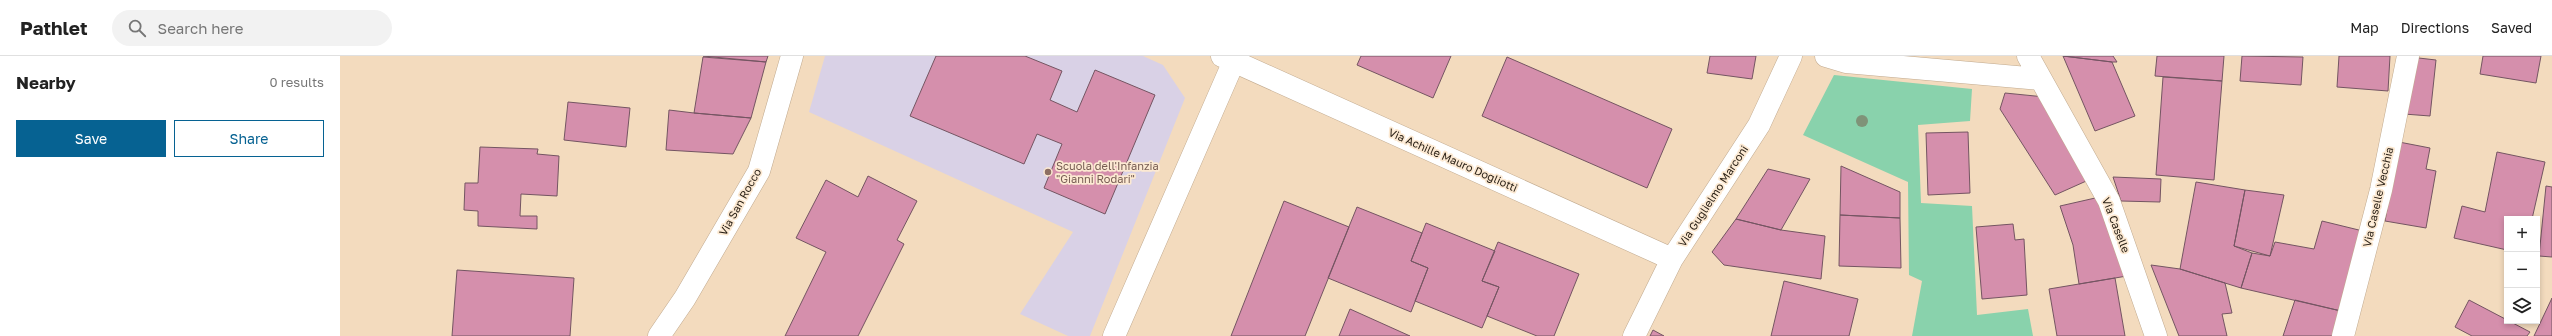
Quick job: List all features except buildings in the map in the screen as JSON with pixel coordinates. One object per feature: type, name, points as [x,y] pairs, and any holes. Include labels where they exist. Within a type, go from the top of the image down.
[{"type":"street","name":"Via San Rocco","points":[[659,336],[685,298],[758,171],[792,56]]},
{"type":"street","name":"Via Guglielmo Marconi","points":[[1634,336],[1672,259],[1759,125],[1791,56]]},
{"type":"street","points":[[1826,56],[1846,62],[2040,79]]},
{"type":"street","name":"Via Caselle","points":[[2028,56],[2109,201],[2156,336]]},
{"type":"street","name":"Via Caselle Vecchia","points":[[2343,336],[2381,190],[2408,56]]},
{"type":"street","name":"Via Achille Mauro Dogliotti","points":[[1114,336],[1228,59],[1672,259]]},
{"type":"shaded area","name":"Scuola dell'Infanzia \"Gianni Rodari\"","points":[[825,56],[1143,56],[1163,65],[1185,98],[1090,336],[1068,336],[1020,314],[1073,232],[809,112]]},
{"type":"green space","points":[[1834,75],[1972,89],[1970,121],[1918,125],[1921,203],[1972,206],[1977,315],[2028,309],[2033,336],[1912,336],[1922,281],[1909,275],[1908,182],[1803,135]]},
{"type":"place","name":"Scuola dell'Infanzia \"Gianni Rodari\"","points":[[1048,172]]}]
